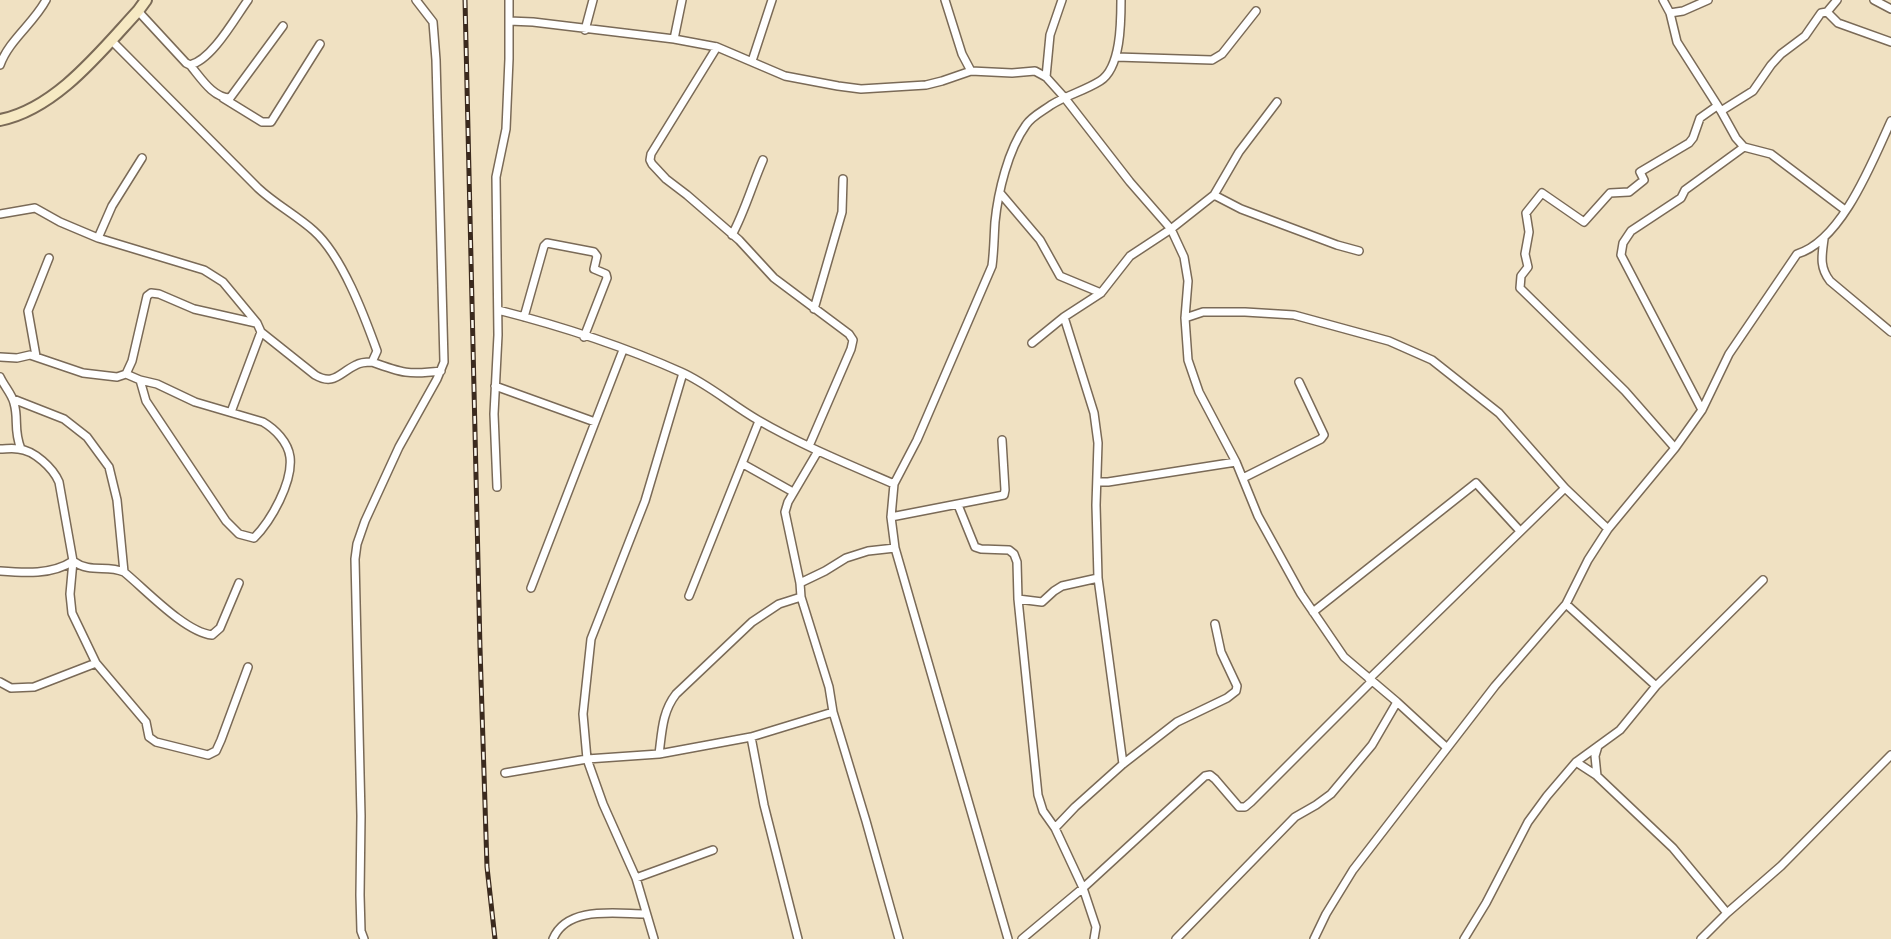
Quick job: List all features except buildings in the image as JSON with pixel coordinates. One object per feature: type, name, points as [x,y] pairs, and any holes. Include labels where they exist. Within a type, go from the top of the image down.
[{"type":"street","points":[[0,65],[46,0]]},
{"type":"street","points":[[0,120],[24,111],[67,85],[146,0]]},
{"type":"street","points":[[190,65],[198,63],[218,43],[248,0]]},
{"type":"street","points":[[364,939],[361,931],[356,551],[365,521],[399,447],[444,362],[436,60],[433,22],[416,0]]},
{"type":"street","points":[[497,486],[494,414],[498,310],[496,177],[506,129],[509,0]]},
{"type":"street","points":[[585,30],[593,0]]},
{"type":"street","points":[[674,39],[682,0]]},
{"type":"street","points":[[752,61],[772,0]]},
{"type":"street","points":[[945,0],[962,54],[971,71]]},
{"type":"street","points":[[1046,77],[1050,35],[1062,0]]},
{"type":"street","points":[[1008,939],[895,548],[891,517],[894,484],[917,440],[992,266],[995,222],[1012,150],[1032,118],[1064,97],[1102,80],[1108,72],[1115,57],[1121,23],[1121,0]]},
{"type":"street","points":[[1663,0],[1670,13],[1677,41],[1736,138],[1745,147],[1771,155],[1845,210]]},
{"type":"street","points":[[1670,13],[1683,11],[1708,0]]},
{"type":"street","points":[[1675,448],[1617,383],[1520,288],[1521,276],[1528,267],[1525,254],[1529,232],[1526,213],[1542,193],[1584,222],[1611,193],[1629,192],[1643,180],[1640,172],[1689,143],[1700,118],[1753,91],[1781,54],[1805,36],[1821,13],[1826,12],[1837,0]]},
{"type":"street","points":[[1874,0],[1891,9]]},
{"type":"street","points":[[138,11],[216,94],[262,122],[271,122],[320,44]]},
{"type":"street","points":[[1115,57],[1212,60],[1222,54],[1256,11]]},
{"type":"street","points":[[1826,12],[1838,23],[1891,42]]},
{"type":"street","points":[[509,21],[674,39],[717,47],[785,76],[861,89],[926,85],[971,71],[1035,71],[1046,77],[1171,229],[1184,257],[1188,281],[1185,318],[1188,360],[1199,392],[1236,462],[1258,516],[1301,594],[1344,657],[1447,747]]},
{"type":"street","points":[[223,98],[230,98],[283,26]]},
{"type":"street","points":[[111,40],[258,188],[315,231],[330,247],[369,328],[377,351],[372,362]]},
{"type":"street","points":[[717,47],[651,154],[650,160],[666,179],[733,235],[774,278],[849,334],[853,340],[809,446]]},
{"type":"street","points":[[1031,342],[1101,293],[1130,256],[1171,229],[1214,195],[1239,152],[1277,102]]},
{"type":"street","points":[[1316,939],[1326,914],[1353,870],[1495,686],[1566,604],[1588,560],[1608,529],[1675,448],[1702,410],[1729,355],[1797,254],[1808,251],[1824,239],[1845,210],[1860,187],[1891,121]]},
{"type":"street","points":[[1702,410],[1621,255],[1623,243],[1631,231],[1681,198],[1685,190],[1745,147]]},
{"type":"street","points":[[98,238],[112,206],[142,158]]},
{"type":"street","points":[[733,235],[763,160]]},
{"type":"street","points":[[814,309],[842,212],[843,179]]},
{"type":"street","points":[[1000,194],[1040,240],[1060,276],[1101,293]]},
{"type":"street","points":[[1214,195],[1241,209],[1359,251]]},
{"type":"street","points":[[0,214],[35,208],[98,238],[204,270],[223,282],[257,323],[261,332],[323,380],[332,380],[358,363],[372,362],[403,373],[441,371]]},
{"type":"street","points":[[1824,239],[1821,263],[1823,273],[1891,332]]},
{"type":"street","points":[[524,317],[547,243],[594,252],[597,256],[594,269],[606,274],[607,278],[584,337]]},
{"type":"street","points":[[36,356],[28,311],[49,258]]},
{"type":"street","points":[[126,374],[132,361],[147,296],[151,293],[194,309],[257,323]]},
{"type":"street","points":[[498,310],[623,350],[683,373],[759,421],[818,451],[894,484]]},
{"type":"street","points":[[1185,318],[1203,312],[1294,315],[1389,341],[1432,360],[1499,413],[1565,488],[1608,529]]},
{"type":"street","points":[[1064,317],[1094,413],[1098,443],[1098,578],[1123,764]]},
{"type":"street","points":[[231,412],[261,332]]},
{"type":"street","points":[[531,588],[623,350]]},
{"type":"street","points":[[0,357],[17,358],[30,355],[83,373],[117,377],[126,374],[157,384],[195,402],[272,427],[290,455],[290,471],[278,502],[262,530],[254,538],[239,534],[226,521],[146,401],[140,380]]},
{"type":"street","points":[[654,939],[636,878],[603,804],[587,759],[583,714],[591,639],[645,501],[683,373]]},
{"type":"street","points":[[0,377],[13,399],[15,430],[22,449]]},
{"type":"street","points":[[1243,478],[1321,439],[1324,435],[1299,382]]},
{"type":"street","points":[[495,386],[595,422]]},
{"type":"street","points":[[13,399],[64,419],[87,437],[109,467],[117,500],[124,572]]},
{"type":"street","points":[[689,596],[759,421]]},
{"type":"street","points":[[891,517],[1004,495],[1006,490],[1002,440]]},
{"type":"street","points":[[0,449],[22,449],[46,463],[55,472],[73,561],[70,594],[72,613],[96,663],[146,722],[149,737],[156,742],[208,755],[216,751],[248,667]]},
{"type":"street","points":[[818,451],[793,492],[785,512],[801,597],[829,687],[833,712],[899,939]]},
{"type":"street","points":[[1098,482],[1236,462]]},
{"type":"street","points":[[743,464],[793,492]]},
{"type":"street","points":[[1313,612],[1476,483],[1520,531]]},
{"type":"street","points":[[1022,939],[1083,888],[1205,776],[1210,775],[1239,807],[1245,807],[1565,488]]},
{"type":"street","points":[[958,505],[975,547],[1009,550],[1017,562],[1018,599],[1038,795],[1043,811],[1055,828],[1083,888],[1096,927],[1094,939]]},
{"type":"street","points":[[800,583],[846,558],[867,551],[895,548]]},
{"type":"street","points":[[73,561],[88,569],[117,569],[124,572],[184,622],[204,634],[212,635],[220,628],[239,583]]},
{"type":"street","points":[[0,571],[22,573],[51,570],[73,561]]},
{"type":"street","points":[[1018,599],[1042,602],[1062,586],[1098,578]]},
{"type":"street","points":[[1464,939],[1528,822],[1546,796],[1576,762],[1620,730],[1656,686],[1763,580]]},
{"type":"street","points":[[659,754],[664,715],[676,694],[752,622],[779,604],[801,597]]},
{"type":"street","points":[[1566,604],[1656,686]]},
{"type":"street","points":[[1055,828],[1123,764],[1177,722],[1236,691],[1237,686],[1221,652],[1215,624]]},
{"type":"street","points":[[0,682],[11,688],[34,687],[96,663]]},
{"type":"street","points":[[1176,939],[1295,817],[1331,794],[1372,745],[1397,702]]},
{"type":"street","points":[[505,774],[587,759],[659,754],[751,737],[833,712]]},
{"type":"street","points":[[751,737],[764,804],[799,939]]},
{"type":"street","points":[[1597,776],[1595,756],[1598,745]]},
{"type":"street","points":[[1701,939],[1781,866],[1891,755]]},
{"type":"street","points":[[1576,762],[1597,776],[1673,848],[1727,913]]},
{"type":"street","points":[[636,878],[713,850]]},
{"type":"street","points":[[553,939],[562,926],[589,914],[646,914]]},
{"type":"railway","points":[[465,0],[480,648],[487,867],[495,939]]}]
